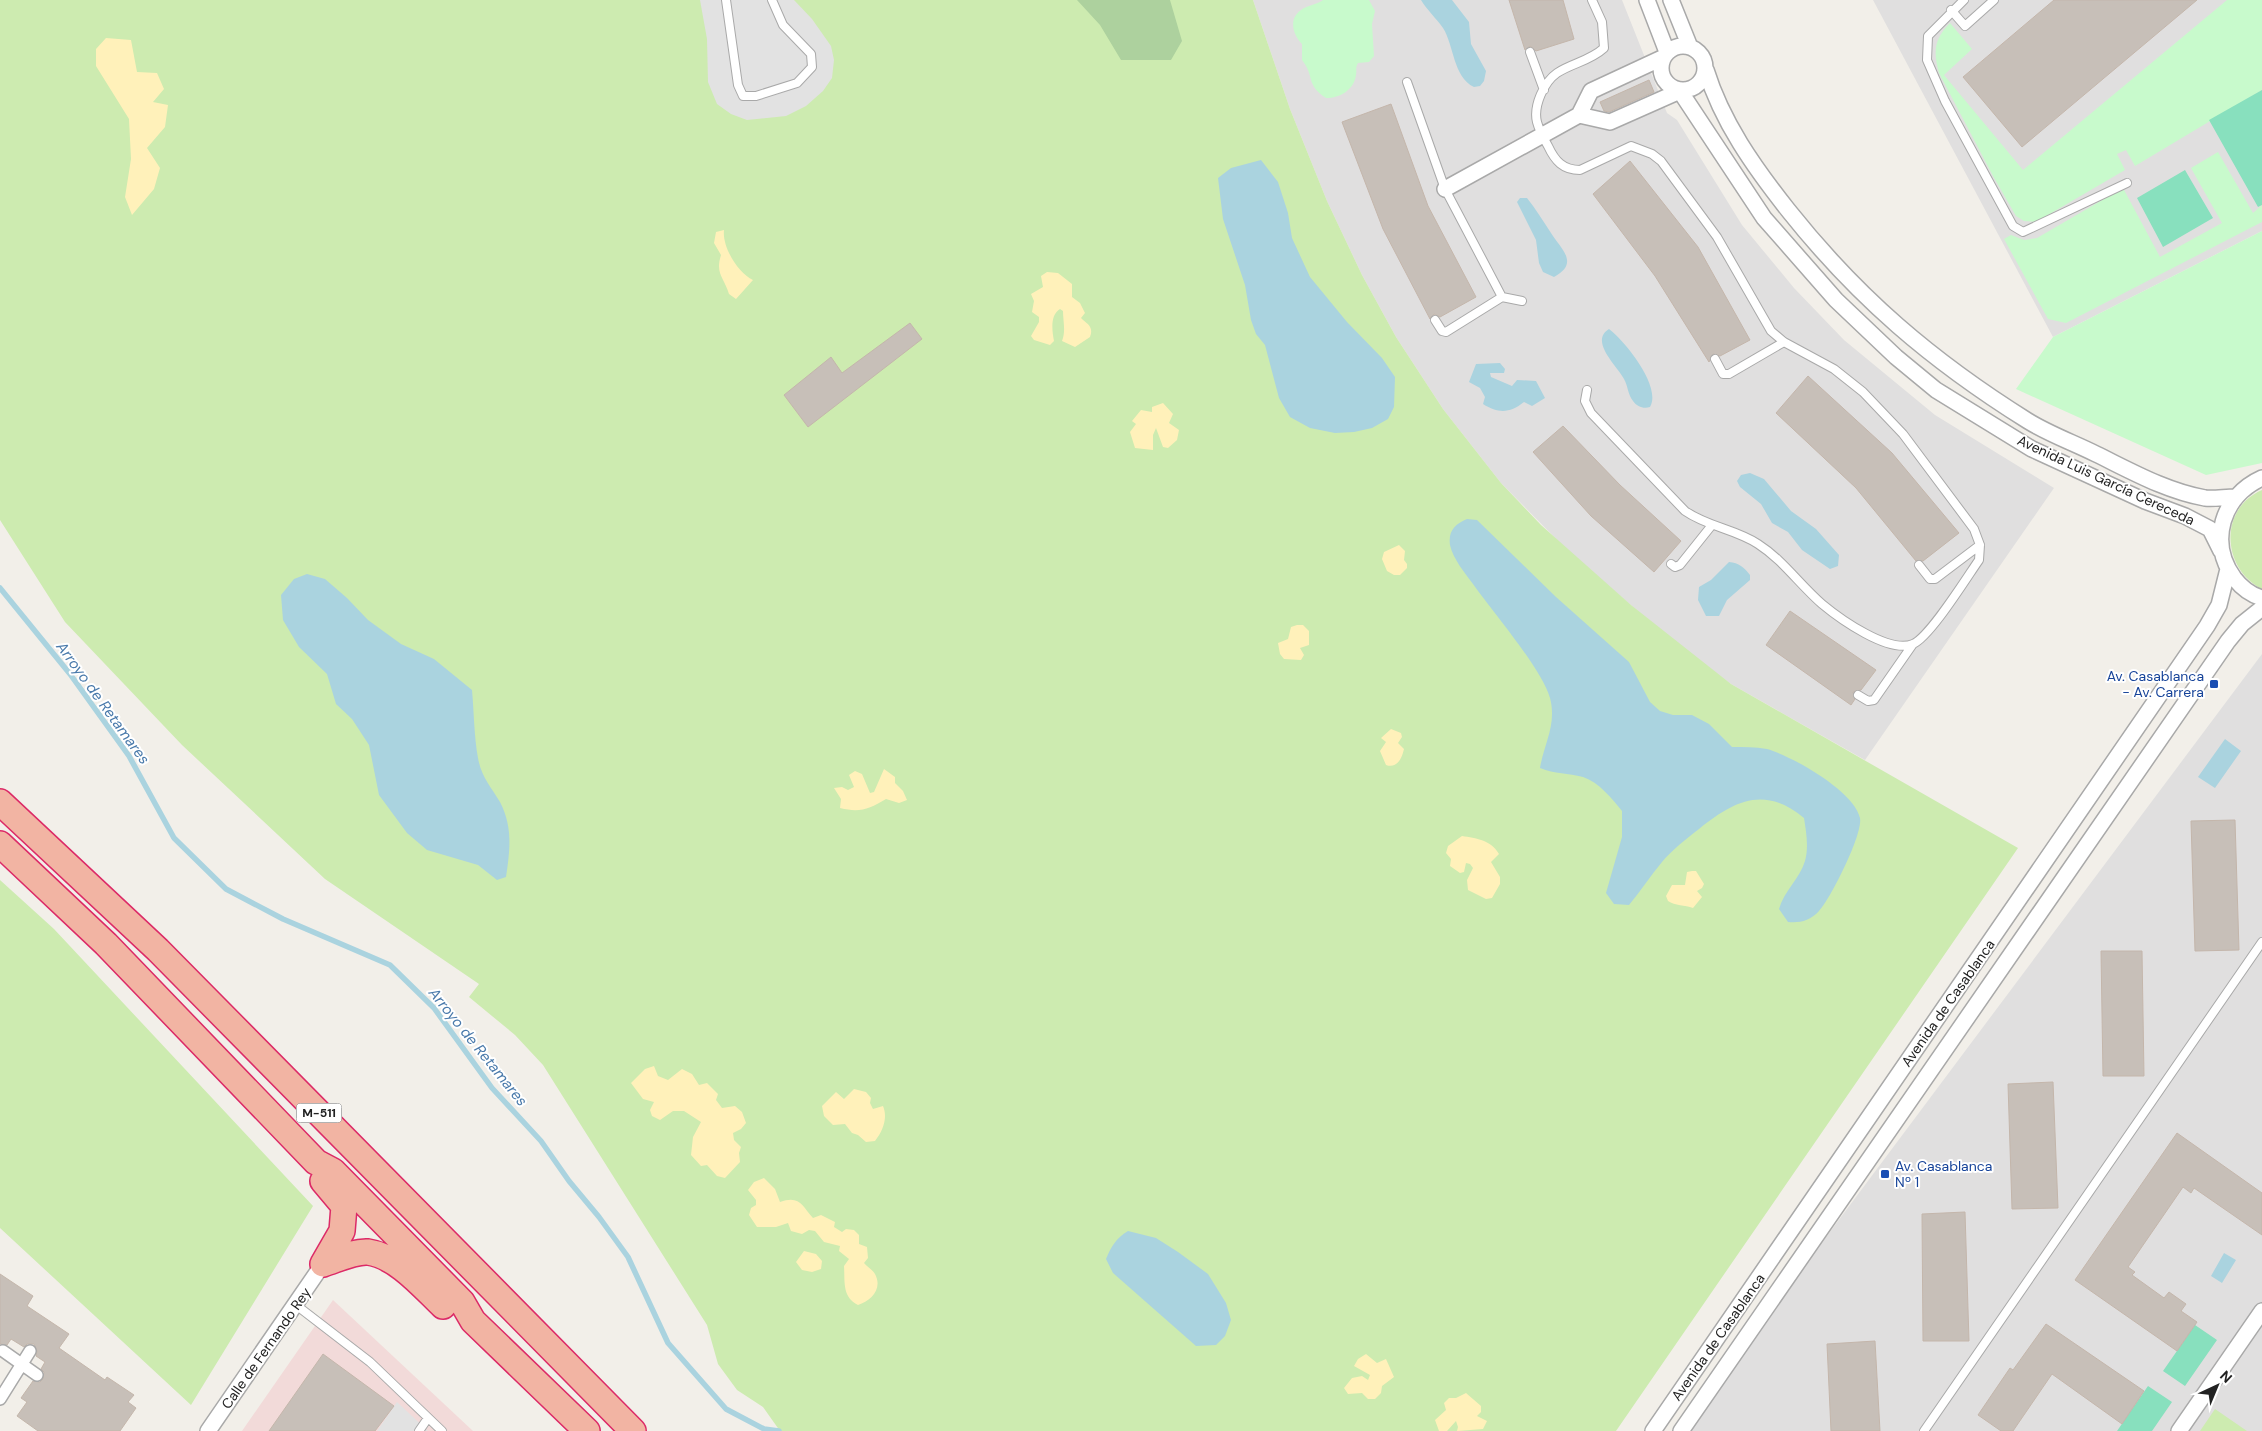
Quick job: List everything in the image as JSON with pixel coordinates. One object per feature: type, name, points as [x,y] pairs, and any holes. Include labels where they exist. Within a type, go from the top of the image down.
[{"type":"highway","name":"M-511","points":[[0,802],[158,950],[633,1431]]},
{"type":"highway","name":"M-511","points":[[0,844],[106,944],[316,1162],[333,1171],[462,1302],[473,1321],[587,1431]]},
{"type":"highway","name":"M-511","points":[[316,1162],[323,1180],[344,1206],[342,1231],[323,1264]]},
{"type":"highway","name":"M-511","points":[[323,1264],[368,1252],[401,1265],[452,1314],[473,1321]]},
{"type":"street","points":[[1647,0],[1665,55],[1661,75],[1671,88],[1680,91]]},
{"type":"street","points":[[1671,0],[1690,47]]},
{"type":"street","points":[[1445,189],[1542,134],[1579,116],[1610,122],[1680,91],[1694,88],[1704,78],[1706,70],[1702,56],[1690,47],[1682,46],[1591,91],[1579,116]]},
{"type":"street","name":"Avenida Luis García Cereceda","points":[[1706,70],[1715,100],[1759,173],[1813,242],[1851,283],[1913,340],[2038,426],[2146,478],[2182,492],[2206,498],[2235,497]]},
{"type":"street","name":"Avenida Luis García Cereceda","points":[[1680,91],[1764,218],[1836,300],[1929,384],[2032,449],[2145,501],[2195,520],[2210,529],[2228,568],[2240,585],[2262,598]]},
{"type":"street","points":[[2221,551],[2220,532],[2225,513],[2235,497],[2249,484],[2262,478]]},
{"type":"street","name":"Avenida de Casablanca","points":[[1653,1431],[2207,626],[2219,605],[2228,568]]},
{"type":"street","name":"Avenida de Casablanca","points":[[1681,1431],[2228,641],[2242,624],[2262,608]]},
{"type":"street","name":"Calle de Fernando Rey","points":[[208,1431],[323,1264]]},
{"type":"street","points":[[2179,1431],[2262,1311]]},
{"type":"street","points":[[3,1351],[37,1375]]},
{"type":"street","points":[[0,1399],[30,1351]]},
{"type":"lane","points":[[726,0],[738,85],[742,96],[756,96],[797,83],[812,67],[811,54],[783,25],[772,0]]},
{"type":"lane","points":[[1592,0],[1602,22],[1604,48],[1595,57],[1556,74],[1544,90],[1536,111],[1536,121],[1560,165],[1571,170],[1580,170],[1631,146],[1652,154],[1661,161],[1717,237],[1771,331],[1784,342],[1818,359],[1863,392],[1903,434],[1974,529],[1980,545],[1979,560],[1925,634],[1913,644],[1874,700],[1868,701],[1858,695]]},
{"type":"lane","points":[[1964,0],[1951,10],[1928,36],[1927,60],[1946,101],[2012,226],[2024,232],[2127,183]]},
{"type":"lane","points":[[1951,10],[1965,26],[1994,0]]},
{"type":"lane","points":[[1530,52],[1544,90]]},
{"type":"lane","points":[[1407,82],[1445,189],[1502,297]]},
{"type":"lane","points":[[1435,320],[1442,331],[1446,332],[1502,297],[1522,301]]},
{"type":"lane","points":[[1714,359],[1723,374],[1729,374],[1784,342]]},
{"type":"lane","points":[[1587,390],[1586,405],[1591,414],[1685,511],[1712,525],[1755,542],[1772,553],[1823,605],[1858,629],[1885,643],[1913,644]]},
{"type":"lane","points":[[1671,564],[1675,567],[1680,565],[1712,525]]},
{"type":"lane","points":[[1919,565],[1930,578],[1936,579],[1980,545]]},
{"type":"lane","points":[[1924,1431],[2262,942]]},
{"type":"lane","points":[[296,1305],[370,1362],[442,1431]]},
{"type":"lane","points":[[419,1431],[428,1418]]},
{"type":"shaded area","points":[[700,0],[794,0],[812,19],[831,46],[834,60],[832,78],[823,91],[806,106],[786,116],[747,120],[731,114],[717,104],[708,82],[707,39]]},
{"type":"shaded area","points":[[1253,0],[1622,0],[1667,113],[1677,120],[1742,225],[1794,288],[1844,340],[1935,415],[2054,488],[1865,760],[1731,684],[1689,654],[1575,558],[1501,483],[1443,409],[1396,337],[1362,275],[1327,201],[1290,109]]},
{"type":"shaded area","points":[[1873,0],[2262,0],[2262,231],[2053,337]]},
{"type":"shaded area","points":[[2262,654],[2262,1431],[1681,1431]]},
{"type":"shaded area","points":[[333,1300],[473,1431],[242,1431]]},
{"type":"shaded area","points":[[397,1402],[428,1431],[377,1431]]},
{"type":"green space","points":[[0,0],[1253,0],[1290,109],[1327,201],[1362,275],[1396,337],[1443,409],[1501,483],[1541,525],[1631,605],[1731,684],[2018,848],[1616,1431],[780,1431],[763,1407],[737,1390],[718,1364],[707,1325],[543,1065],[515,1035],[469,997],[479,984],[325,879],[182,745],[65,622],[0,520]]},
{"type":"green space","points":[[1077,0],[1170,0],[1182,41],[1171,60],[1121,60],[1100,25]]},
{"type":"green space","points":[[1323,0],[1369,0],[1375,11],[1372,24],[1374,56],[1369,62],[1358,63],[1355,80],[1346,92],[1331,98],[1326,98],[1315,88],[1302,60],[1302,44],[1296,36],[1293,27],[1294,18],[1297,14],[1304,8]]},
{"type":"green space","points":[[2227,0],[2262,0],[2262,90],[2135,166],[2126,150],[2117,154],[2125,170],[2036,222],[2024,221],[2016,216],[1939,73],[1936,46],[1950,23],[1972,49],[1944,75],[2023,170]]},
{"type":"green space","points":[[2262,90],[2262,205],[2258,207],[2209,120]]},
{"type":"green space","points":[[2218,152],[2253,213],[2262,205],[2262,222],[2066,323],[2048,319],[2004,239],[2011,235],[2024,240],[2037,238],[2123,188],[2160,257],[2222,223],[2191,168]]},
{"type":"green space","points":[[2185,170],[2213,218],[2163,247],[2137,198]]},
{"type":"green space","points":[[2262,231],[2262,463],[2206,475],[2016,389],[2053,337]]},
{"type":"green space","points":[[2262,490],[2262,589],[2249,580],[2239,568],[2233,554],[2230,539],[2232,524],[2238,511],[2248,499]]},
{"type":"green space","points":[[0,880],[54,929],[313,1206],[191,1405],[0,1228]]},
{"type":"green space","points":[[2195,1325],[2217,1340],[2185,1386],[2163,1371]]},
{"type":"green space","points":[[2148,1386],[2172,1402],[2152,1431],[2117,1431]]},
{"type":"green space","points":[[2215,1409],[2247,1431],[2200,1431]]},
{"type":"sand","points":[[106,38],[131,40],[137,72],[157,73],[164,89],[153,102],[168,105],[165,127],[147,148],[160,168],[154,189],[132,215],[125,197],[131,159],[129,119],[96,66],[96,49]]},
{"type":"sand","points":[[724,230],[724,237],[732,259],[747,277],[753,280],[736,299],[729,294],[721,275],[719,261],[721,255],[714,243],[716,232]]},
{"type":"sand","points":[[1047,272],[1058,273],[1072,284],[1072,297],[1080,303],[1085,313],[1081,318],[1088,324],[1091,330],[1090,337],[1075,347],[1062,341],[1064,326],[1063,311],[1060,309],[1053,319],[1054,341],[1050,345],[1034,340],[1031,336],[1039,322],[1039,317],[1032,312],[1034,301],[1031,294],[1043,287],[1041,276]]},
{"type":"sand","points":[[1163,403],[1173,414],[1169,423],[1179,430],[1177,440],[1168,448],[1163,447],[1156,428],[1153,435],[1153,450],[1135,448],[1130,432],[1136,424],[1132,421],[1141,410],[1152,412],[1152,407]]},
{"type":"sand","points":[[1399,545],[1405,551],[1404,560],[1407,568],[1400,575],[1394,575],[1387,571],[1382,559],[1384,552]]},
{"type":"sand","points":[[1303,625],[1309,631],[1309,645],[1300,648],[1304,655],[1301,660],[1284,659],[1280,654],[1278,643],[1288,639],[1291,627]]},
{"type":"sand","points":[[1391,729],[1401,733],[1402,737],[1398,743],[1404,749],[1398,762],[1390,766],[1386,765],[1380,751],[1386,742],[1381,738]]},
{"type":"sand","points":[[884,769],[895,777],[895,783],[903,791],[907,800],[899,803],[886,799],[869,808],[859,810],[840,808],[841,799],[834,788],[842,787],[848,790],[854,787],[849,775],[855,771],[862,774],[870,793],[874,792]]},
{"type":"sand","points":[[1462,836],[1487,843],[1496,849],[1499,854],[1491,862],[1500,877],[1500,884],[1492,898],[1486,899],[1468,890],[1467,880],[1473,868],[1470,864],[1466,863],[1464,872],[1460,873],[1450,866],[1451,859],[1446,853],[1448,846]]},
{"type":"sand","points":[[1696,871],[1704,884],[1697,891],[1702,897],[1693,908],[1668,901],[1666,896],[1672,885],[1685,885],[1687,872]]},
{"type":"sand","points":[[654,1066],[658,1076],[668,1080],[682,1069],[692,1074],[699,1085],[707,1083],[718,1094],[716,1100],[722,1108],[735,1106],[742,1112],[746,1123],[741,1129],[733,1133],[734,1140],[741,1147],[739,1153],[740,1162],[725,1178],[717,1176],[707,1165],[701,1166],[691,1155],[693,1137],[701,1122],[684,1111],[673,1111],[660,1120],[652,1116],[650,1110],[654,1102],[643,1099],[631,1083],[645,1069]]},
{"type":"sand","points":[[854,1089],[866,1092],[871,1098],[870,1103],[873,1109],[883,1106],[884,1124],[875,1141],[866,1142],[858,1135],[852,1133],[845,1124],[833,1125],[824,1116],[822,1106],[836,1092],[844,1099]]},
{"type":"sand","points":[[764,1178],[775,1189],[780,1202],[787,1200],[796,1201],[813,1218],[821,1215],[835,1222],[834,1227],[842,1232],[846,1229],[854,1230],[859,1235],[859,1244],[867,1247],[868,1258],[864,1263],[874,1273],[878,1285],[874,1294],[867,1301],[858,1305],[849,1298],[845,1288],[844,1266],[849,1259],[839,1251],[840,1246],[824,1242],[815,1231],[809,1230],[802,1234],[791,1231],[788,1223],[776,1227],[757,1227],[749,1215],[751,1208],[756,1205],[756,1200],[748,1190],[754,1182]]},
{"type":"sand","points":[[804,1251],[816,1254],[822,1261],[821,1269],[812,1272],[802,1270],[796,1262]]},
{"type":"sand","points":[[1366,1354],[1377,1363],[1386,1359],[1394,1377],[1382,1386],[1381,1393],[1375,1399],[1368,1399],[1362,1393],[1348,1394],[1344,1388],[1352,1378],[1362,1376],[1368,1380],[1370,1375],[1354,1366],[1358,1359]]},
{"type":"sand","points":[[1466,1393],[1481,1406],[1481,1412],[1477,1416],[1487,1421],[1483,1429],[1457,1431],[1456,1421],[1447,1431],[1439,1431],[1435,1420],[1446,1410],[1444,1403],[1449,1398],[1456,1398]]},
{"type":"water","points":[[1421,0],[1452,0],[1469,22],[1471,44],[1486,71],[1484,81],[1480,86],[1474,87],[1462,76],[1447,35]]},
{"type":"water","points":[[1261,160],[1278,182],[1288,213],[1292,238],[1310,277],[1347,322],[1382,358],[1395,377],[1394,407],[1388,419],[1372,428],[1354,432],[1335,433],[1310,428],[1290,417],[1279,398],[1265,345],[1256,334],[1251,320],[1245,285],[1223,219],[1218,178],[1231,168]]},
{"type":"water","points":[[1520,198],[1527,198],[1566,256],[1566,266],[1562,272],[1554,277],[1543,272],[1539,263],[1536,240],[1517,202]]},
{"type":"water","points":[[1609,329],[1624,343],[1647,377],[1652,398],[1650,407],[1645,408],[1636,405],[1630,396],[1624,379],[1606,354],[1602,340],[1604,334]]},
{"type":"water","points":[[1500,363],[1505,369],[1504,373],[1490,373],[1491,377],[1512,386],[1517,380],[1536,381],[1545,398],[1532,406],[1524,402],[1504,411],[1499,411],[1483,404],[1485,397],[1480,388],[1469,382],[1476,364]]},
{"type":"water","points":[[1750,473],[1764,479],[1791,511],[1816,529],[1839,555],[1838,566],[1830,569],[1802,550],[1788,532],[1772,523],[1761,504],[1740,487],[1737,481],[1741,475]]},
{"type":"water","points":[[1467,519],[1477,520],[1556,597],[1629,662],[1650,702],[1660,711],[1673,715],[1692,715],[1709,724],[1732,747],[1767,749],[1791,759],[1821,776],[1846,797],[1860,818],[1860,826],[1852,851],[1838,880],[1816,914],[1805,921],[1788,922],[1779,909],[1784,896],[1800,873],[1805,861],[1807,845],[1805,823],[1804,818],[1789,808],[1776,802],[1762,800],[1737,805],[1712,819],[1666,858],[1629,905],[1614,904],[1606,893],[1622,837],[1622,811],[1605,791],[1589,779],[1540,768],[1551,725],[1552,708],[1550,698],[1527,656],[1463,571],[1454,555],[1450,545],[1451,532],[1459,523]]},
{"type":"water","points":[[1729,562],[1736,563],[1743,568],[1750,575],[1750,580],[1727,600],[1719,616],[1706,616],[1698,600],[1699,587],[1711,580]]},
{"type":"water","points":[[307,574],[325,579],[368,620],[401,644],[434,659],[472,690],[479,764],[500,802],[509,830],[506,877],[497,880],[478,865],[427,850],[407,833],[379,795],[369,745],[352,719],[336,704],[327,674],[299,647],[283,620],[281,595],[294,579]]},
{"type":"water","points":[[2225,739],[2241,751],[2215,788],[2198,777]]},
{"type":"water","points":[[1128,1231],[1156,1238],[1208,1274],[1226,1303],[1231,1320],[1225,1336],[1216,1345],[1196,1346],[1113,1273],[1106,1259],[1114,1243]]},
{"type":"water","points":[[2224,1253],[2236,1260],[2222,1283],[2211,1276]]},
{"type":"building","points":[[1509,0],[1563,0],[1574,39],[1536,51],[1530,46],[1525,50]]},
{"type":"building","points":[[2054,0],[2197,0],[2022,147],[1963,77]]},
{"type":"building","points":[[1649,80],[1654,92],[1609,112],[1604,111],[1600,102]]},
{"type":"building","points":[[1391,104],[1428,206],[1476,297],[1440,317],[1434,314],[1430,319],[1383,229],[1342,122]]},
{"type":"building","points":[[1630,161],[1698,247],[1750,340],[1720,356],[1713,354],[1709,362],[1655,276],[1593,194]]},
{"type":"building","points":[[910,323],[922,339],[808,427],[784,395],[831,357],[842,373]]},
{"type":"building","points":[[1808,376],[1892,453],[1959,533],[1923,561],[1916,561],[1856,488],[1776,413]]},
{"type":"building","points":[[1563,426],[1620,485],[1681,541],[1654,572],[1591,516],[1533,452]]},
{"type":"building","points":[[1790,611],[1876,670],[1861,690],[1853,692],[1855,699],[1851,705],[1766,645]]},
{"type":"building","points":[[2235,820],[2239,950],[2195,951],[2191,821]]},
{"type":"building","points":[[2101,951],[2142,951],[2144,1076],[2103,1076]]},
{"type":"building","points":[[2053,1082],[2058,1208],[2012,1209],[2008,1084]]},
{"type":"building","points":[[2177,1133],[2262,1193],[2262,1235],[2194,1188],[2191,1193],[2183,1187],[2128,1267],[2135,1272],[2132,1275],[2164,1298],[2169,1292],[2186,1304],[2181,1311],[2197,1322],[2177,1351],[2075,1280]]},
{"type":"building","points":[[1965,1212],[1969,1341],[1923,1341],[1922,1214]]},
{"type":"building","points":[[0,1274],[33,1296],[27,1306],[69,1334],[59,1348],[105,1380],[107,1377],[134,1395],[128,1402],[136,1408],[120,1431],[38,1431],[17,1416],[27,1402],[21,1398],[33,1381],[40,1382],[43,1379],[44,1372],[41,1369],[45,1362],[36,1356],[37,1351],[34,1344],[27,1344],[24,1347],[11,1339],[7,1345],[0,1344]]},
{"type":"building","points":[[2046,1324],[2144,1391],[2122,1424],[2052,1374],[2013,1431],[2001,1431],[1978,1415],[2010,1368],[2013,1370]]},
{"type":"building","points":[[1875,1341],[1880,1431],[1831,1431],[1827,1344]]},
{"type":"building","points":[[323,1354],[394,1406],[375,1431],[269,1431]]},
{"type":"waterway","name":"Arroyo de Retamares","points":[[0,588],[70,674],[129,756],[174,838],[226,889],[283,919],[390,965],[434,1008],[492,1088],[541,1141],[569,1181],[599,1217],[628,1257],[668,1343],[726,1409],[764,1429],[779,1431]]},
{"type":"place","name":"Av. Casablanca - Av. Carrera","points":[[2214,684]]},
{"type":"place","name":"Av. Casablanca Nº 1","points":[[1885,1174]]}]
